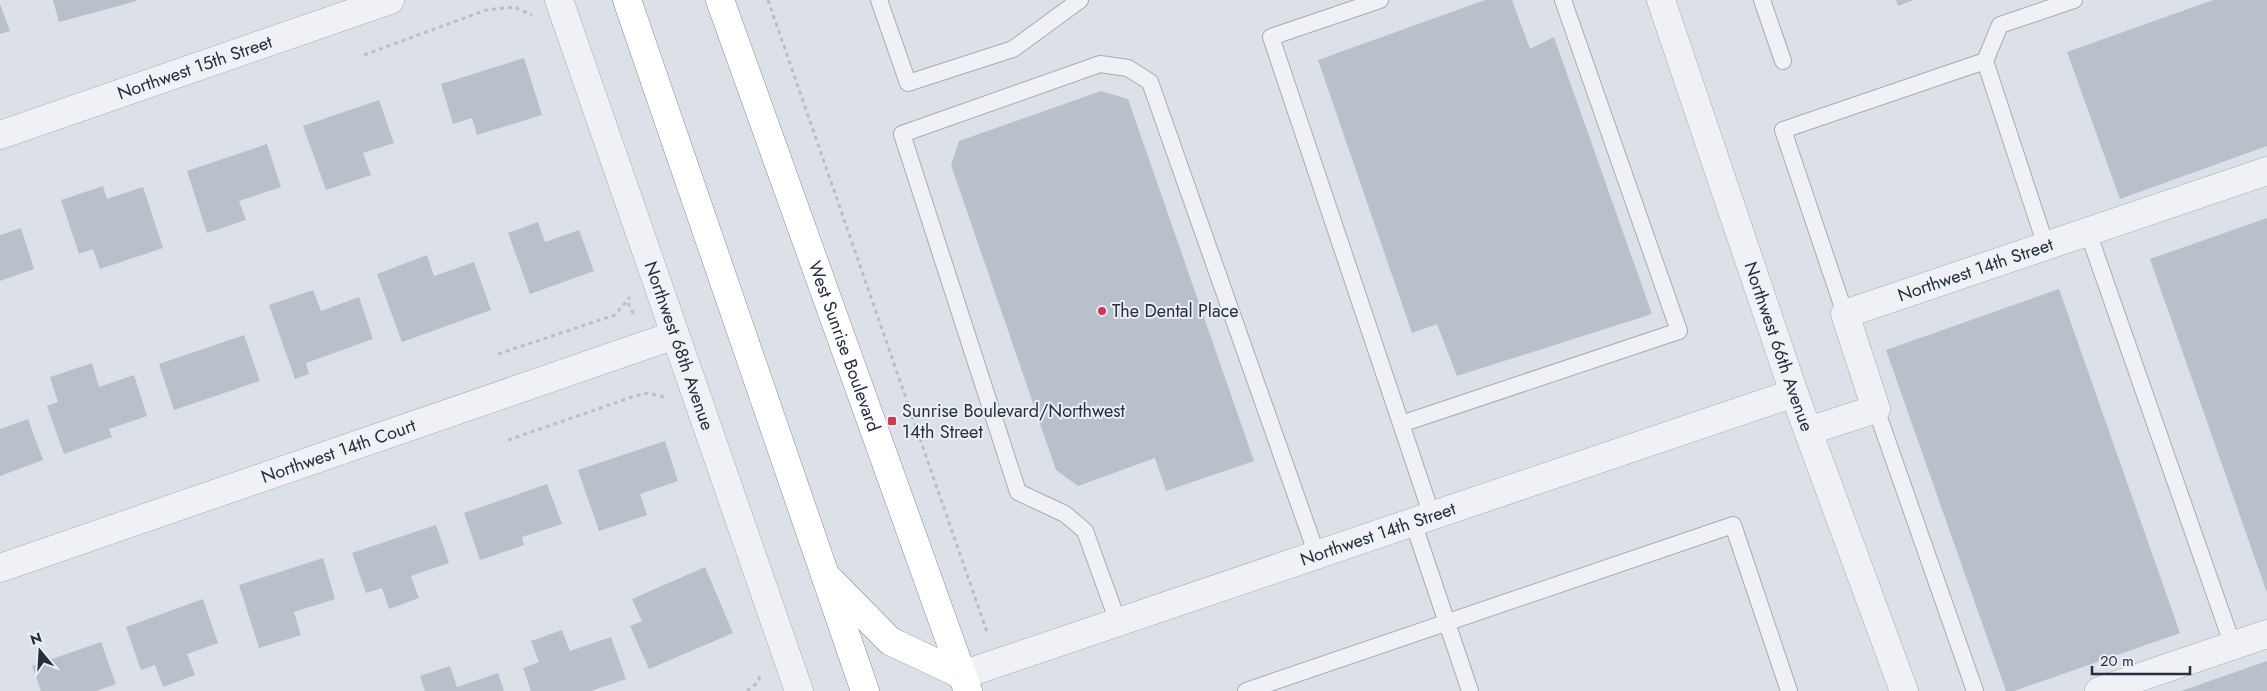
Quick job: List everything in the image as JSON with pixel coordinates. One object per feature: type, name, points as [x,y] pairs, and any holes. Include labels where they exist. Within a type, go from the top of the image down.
[{"type":"highway","points":[[627,0],[865,691]]},
{"type":"highway","name":"West Sunrise Boulevard","points":[[720,0],[965,683]]},
{"type":"highway","points":[[826,576],[890,642],[965,683]]},
{"type":"street","name":"Northwest 15th Street","points":[[0,136],[390,0]]},
{"type":"street","name":"Northwest 68th Avenue","points":[[559,0],[799,691]]},
{"type":"street","name":"Northwest 66th Avenue","points":[[1661,0],[1794,393],[1904,691]]},
{"type":"street","name":"Northwest 14th Street","points":[[1845,314],[2267,171]]},
{"type":"street","points":[[1808,431],[1876,409],[1845,314]]},
{"type":"street","name":"Northwest 14th Court","points":[[0,568],[676,336]]},
{"type":"street","name":"Northwest 14th Street","points":[[965,683],[998,663],[1794,393]]},
{"type":"street","points":[[2099,691],[2267,634]]},
{"type":"lane","points":[[879,0],[908,84],[1013,49],[1080,0]]},
{"type":"lane","points":[[1380,0],[1271,37],[1401,424],[1447,623],[1470,691]]},
{"type":"lane","points":[[1401,424],[1679,331],[1563,0]]},
{"type":"lane","points":[[1762,0],[1783,61]]},
{"type":"lane","points":[[2046,246],[1985,62],[2000,25],[2074,0]]},
{"type":"lane","points":[[1845,314],[1783,130],[1985,62]]},
{"type":"lane","points":[[1118,622],[1086,532],[1065,514],[1018,492],[902,134],[1100,64],[1128,68],[1150,82],[1317,555]]},
{"type":"lane","points":[[2088,232],[2233,646]]},
{"type":"lane","points":[[1876,409],[1975,691]]},
{"type":"lane","points":[[1246,691],[1733,525],[1789,691]]},
{"type":"path","points":[[768,0],[998,663]]},
{"type":"path","points":[[364,55],[486,10],[514,6],[525,10],[537,19]]},
{"type":"path","points":[[498,354],[614,315],[628,302],[631,295]]},
{"type":"path","points":[[508,440],[648,393],[659,395],[672,402]]},
{"type":"path","points":[[747,691],[756,683],[763,666]]},
{"type":"path","points":[[761,673],[764,682]]},
{"type":"building","points":[[53,0],[136,0],[137,1],[59,22]]},
{"type":"building","points":[[1485,0],[1512,0],[1530,49],[1554,37],[1652,314],[1457,376],[1437,324],[1412,333],[1318,60]]},
{"type":"building","points":[[1896,0],[1914,0],[1898,6]]},
{"type":"building","points":[[2213,0],[2267,0],[2267,146],[2120,199],[2067,52]]},
{"type":"building","points":[[0,4],[10,31],[0,34]]},
{"type":"building","points":[[524,58],[542,115],[477,135],[472,118],[453,124],[441,84]]},
{"type":"building","name":"The Dental Place","points":[[1101,91],[1128,99],[1254,461],[1166,491],[1155,458],[1078,486],[1056,470],[951,165],[959,141]]},
{"type":"building","points":[[379,100],[394,143],[363,153],[371,175],[326,190],[303,126]]},
{"type":"building","points":[[267,144],[281,187],[239,201],[246,220],[207,233],[187,171]]},
{"type":"building","points":[[103,186],[107,199],[143,187],[163,248],[100,269],[93,249],[79,254],[61,200]]},
{"type":"building","points":[[2267,218],[2267,593],[2150,259]]},
{"type":"building","points":[[538,222],[545,242],[579,230],[594,271],[530,294],[508,233]]},
{"type":"building","points":[[21,228],[34,269],[0,281],[0,235]]},
{"type":"building","points":[[427,255],[434,276],[474,262],[491,310],[402,342],[377,274]]},
{"type":"building","points":[[2059,289],[2180,633],[2014,691],[2006,691],[1886,350]]},
{"type":"building","points":[[313,290],[321,311],[359,297],[373,339],[306,363],[309,374],[295,379],[269,305]]},
{"type":"building","points":[[244,335],[260,381],[174,410],[159,364]]},
{"type":"building","points":[[92,363],[99,387],[134,375],[147,416],[109,429],[112,437],[64,454],[47,406],[58,402],[50,377]]},
{"type":"building","points":[[28,419],[43,460],[0,476],[0,429]]},
{"type":"building","points":[[665,441],[678,481],[640,494],[647,515],[599,531],[578,470]]},
{"type":"building","points":[[547,484],[562,524],[522,537],[524,545],[480,560],[464,513]]},
{"type":"building","points":[[436,525],[449,563],[411,576],[419,598],[389,609],[382,588],[366,593],[352,553]]},
{"type":"building","points":[[323,558],[335,599],[294,612],[301,635],[259,648],[239,585]]},
{"type":"building","points":[[705,567],[733,633],[649,669],[630,626],[642,621],[632,599]]},
{"type":"building","points":[[203,599],[218,643],[187,654],[195,675],[163,687],[155,665],[141,670],[126,627]]},
{"type":"building","points":[[562,630],[570,651],[611,637],[626,679],[591,691],[531,691],[523,668],[539,662],[531,641]]},
{"type":"building","points":[[101,642],[116,684],[96,691],[41,691],[32,666]]},
{"type":"building","points":[[2267,661],[2267,691],[2181,691]]},
{"type":"building","points":[[450,666],[457,687],[498,673],[504,691],[425,691],[420,676]]},
{"type":"place","name":"The Dental Place","points":[[1102,311]]},
{"type":"place","name":"Sunrise Boulevard/Northwest 14th Street","points":[[892,421]]}]
